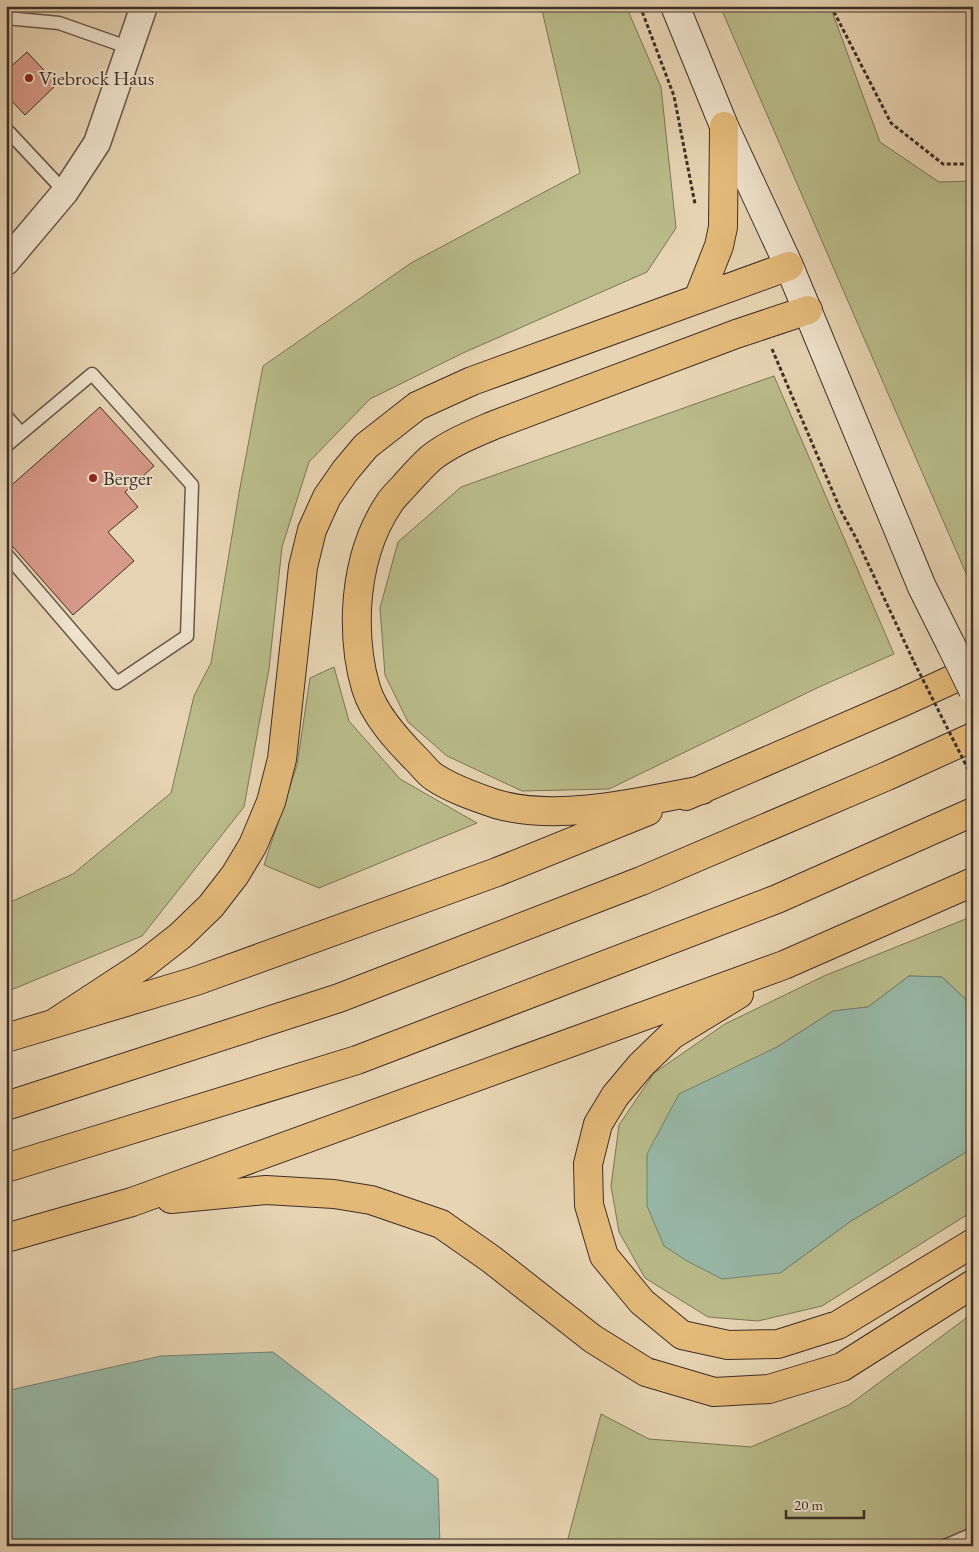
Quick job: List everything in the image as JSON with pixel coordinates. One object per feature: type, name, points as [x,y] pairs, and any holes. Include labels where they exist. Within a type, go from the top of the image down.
[{"type":"highway","points":[[698,299],[719,246],[724,227],[724,126]]},
{"type":"highway","points":[[56,1022],[142,965],[180,936],[211,906],[235,875],[253,844],[272,802],[282,759],[303,568],[312,530],[327,497],[366,446],[417,406],[472,381],[789,266]]},
{"type":"highway","points":[[702,790],[636,803],[570,811],[534,810],[498,804],[463,792],[433,776],[401,744],[382,720],[366,690],[359,660],[357,625],[358,593],[362,567],[374,530],[390,501],[431,458],[459,440],[494,425],[736,334],[808,310]]},
{"type":"highway","points":[[6,1038],[206,978],[497,872],[702,790],[973,670]]},
{"type":"highway","points":[[6,1106],[339,998],[641,881],[878,780],[973,737]]},
{"type":"highway","points":[[6,1168],[357,1060],[777,898],[973,812]]},
{"type":"highway","points":[[6,1238],[132,1202],[784,965],[973,882]]},
{"type":"highway","points":[[784,965],[672,1035],[641,1065],[615,1096],[598,1124],[588,1164],[589,1205],[604,1256],[642,1302],[682,1335],[728,1345],[778,1344],[838,1325],[973,1243]]},
{"type":"highway","points":[[132,1202],[266,1190],[334,1194],[371,1200],[441,1224],[491,1259],[594,1339],[646,1372],[714,1392],[769,1389],[842,1367],[973,1284]]},
{"type":"main road","points":[[675,6],[724,126],[808,310],[922,587],[973,690]]},
{"type":"street","points":[[6,262],[64,192],[97,143],[144,6]]},
{"type":"lane","points":[[6,18],[59,23],[130,48]]},
{"type":"lane","points":[[6,129],[64,192]]},
{"type":"lane","points":[[6,446],[92,374],[192,485],[188,636],[117,683],[6,554]]},
{"type":"lane","points":[[6,416],[21,433]]},
{"type":"lane","points":[[945,1546],[973,1534]]},
{"type":"path","points":[[831,6],[891,123],[943,164],[973,164]]},
{"type":"path","points":[[914,662],[973,778]]},
{"type":"shaded area","points":[[541,6],[626,6],[661,87],[676,228],[647,272],[463,353],[370,399],[309,462],[282,547],[269,669],[244,807],[142,936],[6,992],[6,904],[73,874],[171,793],[194,696],[211,663],[239,493],[263,366],[411,263],[580,173]]},
{"type":"shaded area","points":[[720,6],[830,6],[880,142],[939,182],[973,181],[973,582],[968,578]]},
{"type":"shaded area","points":[[774,376],[894,654],[819,687],[609,789],[522,791],[447,756],[408,722],[385,675],[380,608],[398,542],[461,487]]},
{"type":"shaded area","points":[[334,667],[349,721],[400,779],[477,823],[319,888],[264,865],[297,765],[310,678]]},
{"type":"shaded area","points":[[973,916],[973,1006],[942,977],[909,976],[868,1007],[833,1011],[777,1047],[647,1154],[780,1273],[851,1221],[973,1148],[973,1211],[822,1306],[758,1321],[708,1317],[645,1278],[619,1232],[611,1186],[619,1125],[654,1073],[725,1024],[824,976]]},
{"type":"shaded area","points":[[909,976],[942,977],[973,1006],[973,1148],[851,1221],[780,1273],[722,1279],[687,1261],[664,1246],[647,1206],[647,1154],[679,1094],[777,1047],[833,1011],[868,1007]]},
{"type":"shaded area","points":[[973,1313],[973,1546],[566,1546],[601,1414],[649,1439],[751,1447],[849,1405]]},
{"type":"shaded area","points":[[273,1352],[438,1479],[440,1546],[6,1546],[6,1391],[161,1356]]},
{"type":"building","name":"Viebrock Haus","points":[[27,52],[57,84],[25,115],[6,95],[6,71]]},
{"type":"building","points":[[100,407],[154,466],[125,492],[138,507],[108,532],[134,561],[73,615],[6,539],[6,516],[10,513],[6,509],[6,490]]},
{"type":"place","name":"Viebrock Haus","points":[[29,78]]},
{"type":"place","name":"Berger","points":[[93,478]]}]
